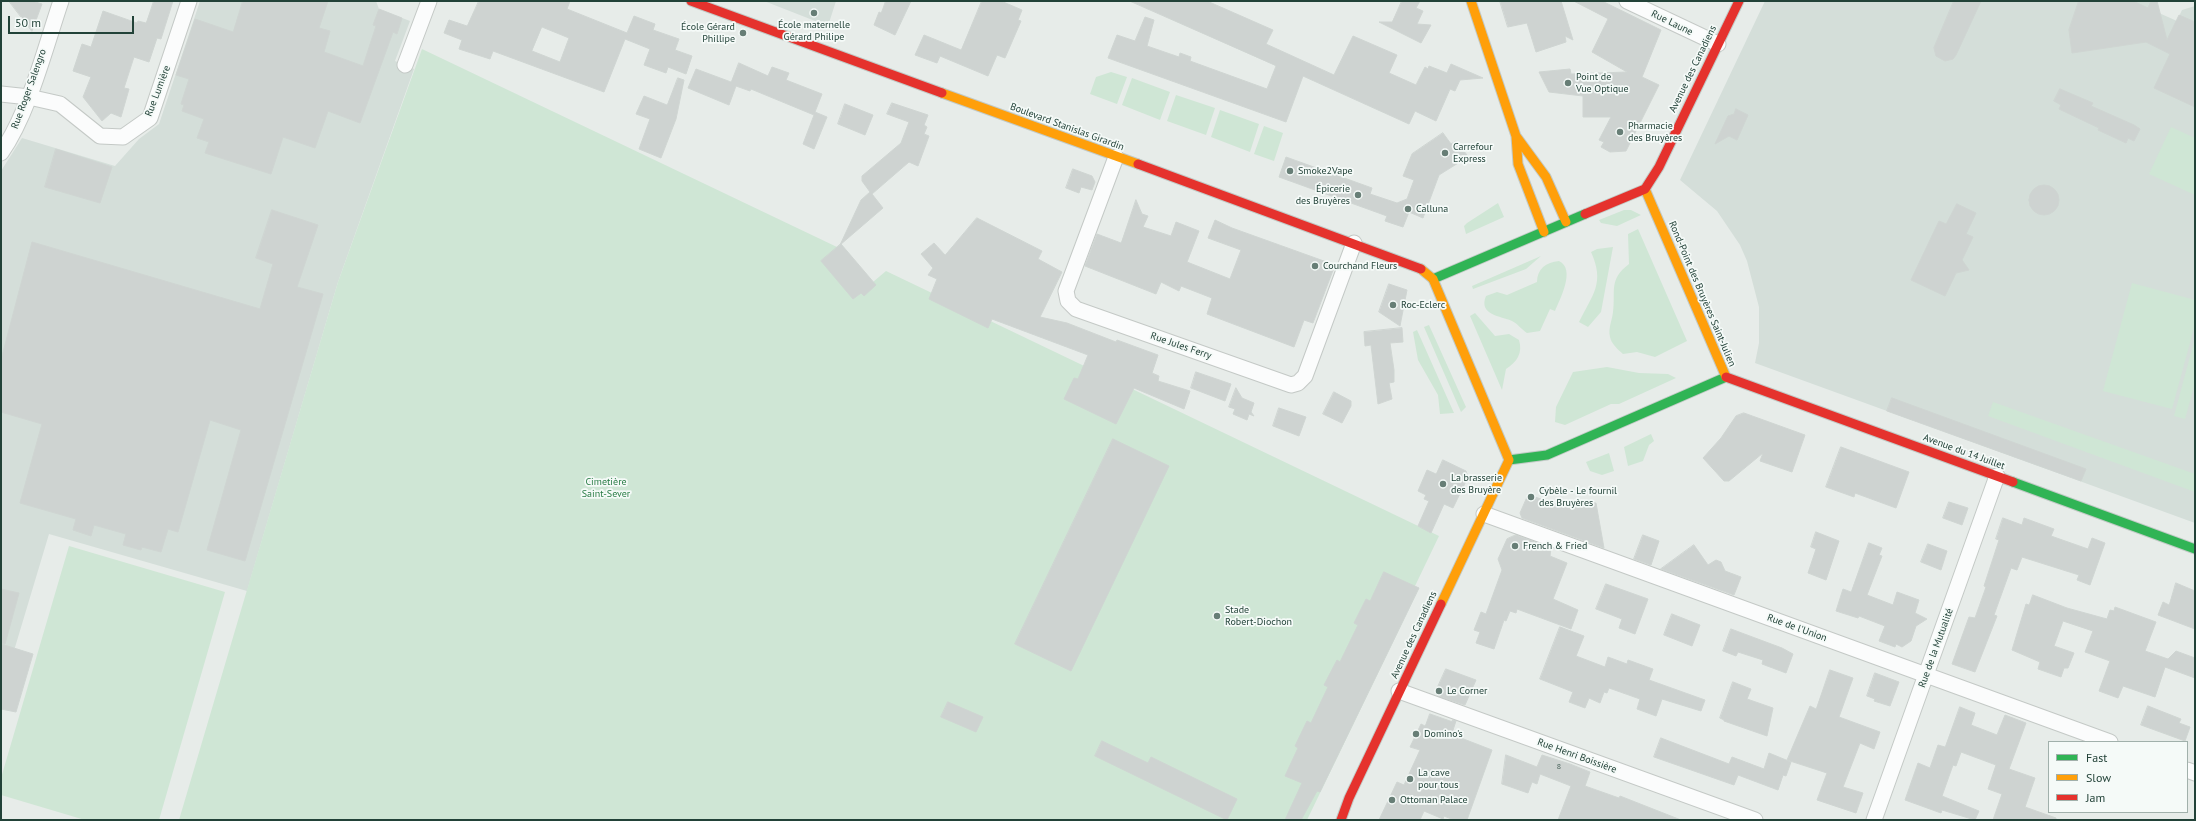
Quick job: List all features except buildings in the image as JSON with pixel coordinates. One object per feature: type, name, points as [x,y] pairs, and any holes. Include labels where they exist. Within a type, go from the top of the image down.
[{"type":"main road","name":"Boulevard Stanislas Girardin","points":[[691,1],[1418,266],[1433,278]]},
{"type":"main road","points":[[1471,1],[1516,136],[1518,164],[1544,232]]},
{"type":"main road","name":"Avenue des Canadiens","points":[[1645,189],[1657,171],[1739,1]]},
{"type":"main road","points":[[1516,136],[1536,159],[1553,190],[1566,222]]},
{"type":"main road","points":[[1509,460],[1433,278],[1645,189]]},
{"type":"main road","name":"Rond-Point des Bruyères Saint-Julien","points":[[1509,460],[1547,455],[1726,377],[1645,189]]},
{"type":"main road","name":"Avenue du 14 Juillet","points":[[1726,377],[2195,549]]},
{"type":"main road","name":"Avenue des Canadiens","points":[[1341,820],[1349,798],[1509,460]]},
{"type":"street","name":"Rue Roger Salengro","points":[[1,153],[9,141],[28,97],[61,1]]},
{"type":"street","name":"Rue Lumière","points":[[1,94],[28,97],[60,104],[100,136],[123,137],[150,118],[190,1]]},
{"type":"street","points":[[405,65],[429,1]]},
{"type":"street","name":"Rue Laune","points":[[1627,1],[1718,44]]},
{"type":"street","name":"Rue Jules Ferry","points":[[1116,157],[1066,291],[1068,302],[1076,309],[1291,384],[1298,383],[1306,376],[1354,243]]},
{"type":"street","name":"Rue de la Mutualité","points":[[1874,820],[1998,476]]},
{"type":"street","name":"Rue de l'Union","points":[[1484,514],[2107,741]]},
{"type":"street","name":"Rue Henri Boissière","points":[[1399,691],[1755,820]]},
{"type":"shaded area","points":[[200,1],[376,1],[379,9],[410,21],[395,61],[414,69],[338,282],[247,591],[49,534],[1,694],[1,171],[22,138],[115,166],[139,139],[159,124]]},
{"type":"shaded area","name":"École maternelle Gérard Philipe","points":[[764,1],[836,1],[828,26]]},
{"type":"shaded area","points":[[1765,1],[2153,1],[2159,8],[2159,13],[2177,21],[2182,10],[2195,6],[2195,523],[1755,363],[1759,343],[1759,307],[1747,261],[1740,245],[1717,211],[1680,180]]},
{"type":"green space","name":"Cimetière Saint-Sever","points":[[422,49],[837,247],[841,244],[851,256],[844,262],[873,282],[886,271],[1439,536],[1415,586],[1419,588],[1307,820],[179,820],[338,282]]},
{"type":"green space","points":[[1111,72],[1127,77],[1117,104],[1090,94],[1096,77]]},
{"type":"green space","points":[[1132,78],[1170,92],[1160,120],[1122,105]]},
{"type":"green space","points":[[1176,95],[1215,108],[1206,135],[1167,121]]},
{"type":"green space","points":[[1220,110],[1259,124],[1250,152],[1211,137]]},
{"type":"green space","points":[[1264,126],[1283,133],[1274,161],[1254,154]]},
{"type":"green space","points":[[2171,127],[2195,138],[2195,195],[2149,174]]},
{"type":"green space","points":[[1498,203],[1504,217],[1466,234],[1464,226],[1467,223]]},
{"type":"green space","points":[[1624,210],[1631,210],[1641,215],[1617,226],[1601,223],[1599,220]]},
{"type":"green space","points":[[1638,229],[1687,341],[1655,357],[1637,352],[1623,354],[1613,344],[1610,334],[1614,305],[1614,286],[1618,275],[1629,264],[1628,234]]},
{"type":"green space","points":[[1613,247],[1601,312],[1588,327],[1579,322],[1596,288],[1597,272],[1591,252],[1597,249]]},
{"type":"green space","points":[[1541,256],[1526,269],[1473,289],[1472,286]]},
{"type":"green space","points":[[1559,261],[1564,265],[1567,277],[1563,292],[1555,311],[1550,309],[1540,331],[1527,333],[1514,322],[1492,314],[1485,307],[1484,302],[1486,296],[1497,292],[1507,295],[1537,282],[1537,277],[1543,267],[1550,263]]},
{"type":"green space","points":[[2132,283],[2195,300],[2195,324],[2172,409],[2103,391]]},
{"type":"green space","points":[[1475,313],[1495,336],[1509,334],[1519,340],[1520,353],[1516,360],[1506,369],[1502,390],[1470,316]]},
{"type":"green space","points":[[1429,325],[1466,407],[1461,412],[1424,327]]},
{"type":"green space","points":[[1417,330],[1454,413],[1440,414],[1438,395],[1418,360],[1413,332]]},
{"type":"green space","points":[[2195,338],[2195,383],[2185,419],[2174,416]]},
{"type":"green space","points":[[1607,367],[1639,373],[1668,374],[1676,378],[1619,404],[1611,404],[1565,425],[1555,422],[1556,407],[1573,372]]},
{"type":"green space","points":[[1993,402],[2195,474],[2195,492],[1988,416]]},
{"type":"green space","points":[[1651,434],[1654,441],[1649,445],[1643,461],[1628,466],[1624,447]]},
{"type":"green space","points":[[1609,453],[1614,471],[1602,475],[1590,471],[1586,462]]},
{"type":"green space","points":[[69,546],[225,592],[159,820],[85,820],[1,795],[1,778]]},
{"type":"traffic: fast","points":[[1433,279],[1585,214]]},
{"type":"traffic: fast","points":[[1509,460],[1547,455],[1726,377]]},
{"type":"traffic: fast","points":[[2013,482],[2195,549]]},
{"type":"traffic: slow","points":[[1471,1],[1516,136],[1518,164],[1544,232]]},
{"type":"traffic: slow","points":[[942,93],[1138,164]]},
{"type":"traffic: slow","points":[[1516,136],[1546,177],[1566,222]]},
{"type":"traffic: slow","points":[[1645,189],[1726,377]]},
{"type":"traffic: slow","points":[[1421,269],[1433,279],[1509,460]]},
{"type":"traffic: slow","points":[[1441,604],[1509,460]]},
{"type":"traffic: jam","points":[[691,1],[942,93]]},
{"type":"traffic: jam","points":[[1585,214],[1645,189],[1659,167],[1739,1]]},
{"type":"traffic: jam","points":[[1138,164],[1421,269]]},
{"type":"traffic: jam","points":[[1726,377],[2013,482]]},
{"type":"traffic: jam","points":[[1341,820],[1349,798],[1441,604]]},
{"type":"place","name":"École maternelle Gérard Philipe","points":[[814,13]]},
{"type":"place","name":"École Gérard Phillipe","points":[[743,33]]},
{"type":"place","name":"Point de Vue Optique","points":[[1568,83]]},
{"type":"place","name":"Pharmacie des Bruyères","points":[[1620,132]]},
{"type":"place","name":"Carrefour Express","points":[[1445,153]]},
{"type":"place","name":"Smoke2Vape","points":[[1290,171]]},
{"type":"place","name":"Épicerie des Bruyères","points":[[1358,195]]},
{"type":"place","name":"Calluna","points":[[1408,209]]},
{"type":"place","name":"Courchand Fleurs","points":[[1315,266]]},
{"type":"place","name":"Roc-Eclerc","points":[[1393,305]]},
{"type":"place","name":"La brasserie des Bruyère","points":[[1443,484]]},
{"type":"place","name":"Cybèle - Le fournil des Bruyères","points":[[1531,497]]},
{"type":"place","name":"French & Fried","points":[[1515,546]]},
{"type":"place","name":"Stade Robert-Diochon","points":[[1217,616]]},
{"type":"place","name":"Le Corner","points":[[1439,691]]},
{"type":"place","name":"Domino's","points":[[1416,734]]},
{"type":"place","name":"La cave pour tous","points":[[1410,779]]},
{"type":"place","name":"Ottoman Palace","points":[[1392,800]]}]
